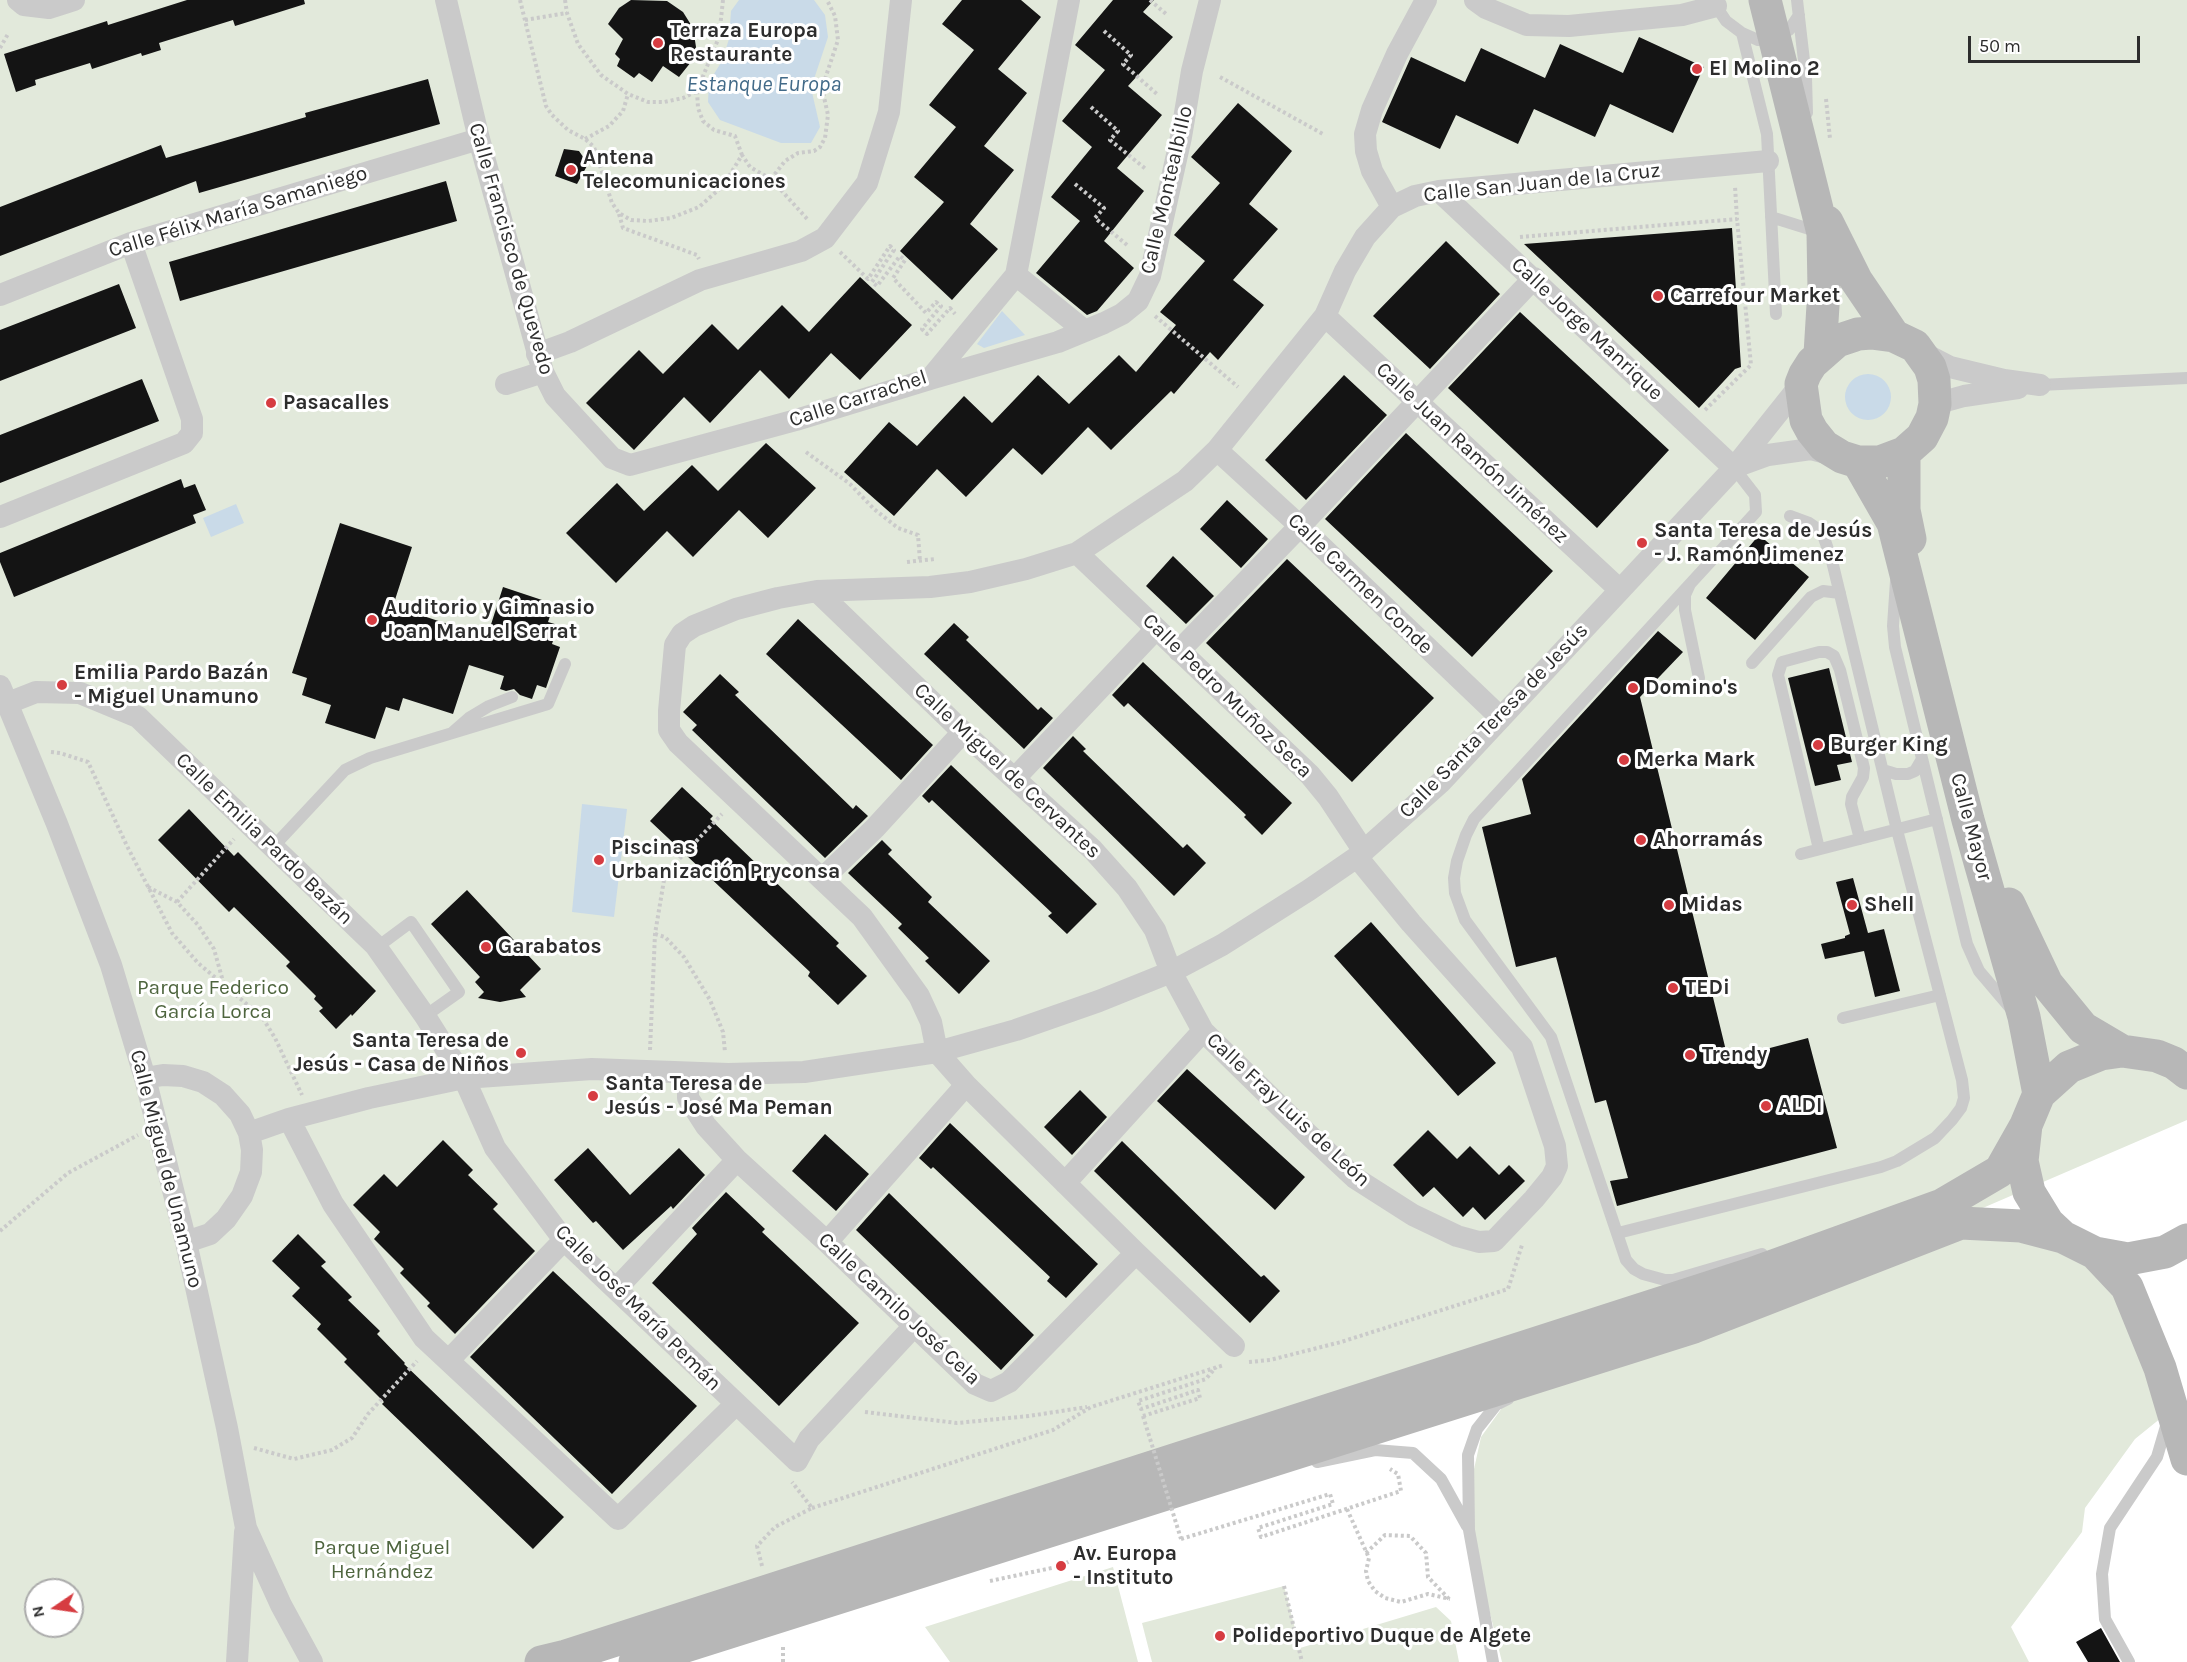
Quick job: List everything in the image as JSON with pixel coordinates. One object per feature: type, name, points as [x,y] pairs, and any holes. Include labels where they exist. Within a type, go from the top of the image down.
[{"type":"main road","points":[[1766,0],[1823,233],[1824,289],[1821,354]]},
{"type":"main road","points":[[1812,182],[1856,280],[1906,343],[1930,367],[1934,380],[1935,404],[1932,418],[1922,437],[1904,453],[1880,462],[1850,460],[1824,446],[1806,420],[1801,384],[1805,374],[1821,354],[1837,341],[1858,334],[1906,343]]},
{"type":"main road","name":"Calle Mayor","points":[[1904,453],[1904,510],[1912,551],[1936,655],[1997,876],[2047,984],[2082,1028],[2122,1051]]},
{"type":"main road","name":"Calle Mayor","points":[[1850,460],[1893,523],[1965,808],[2024,1017],[2039,1094]]},
{"type":"main road","points":[[553,1660],[1762,1262],[1942,1205],[2000,1171],[2026,1125],[2039,1094],[2068,1068],[2102,1054],[2122,1051],[2157,1056],[2174,1063],[2187,1073]]},
{"type":"main road","points":[[2026,1125],[2022,1161],[2029,1192],[2048,1223],[2063,1237]]},
{"type":"main road","points":[[1762,1262],[1961,1223],[2021,1226],[2063,1237],[2095,1253],[2128,1259],[2165,1252],[2187,1240]]},
{"type":"main road","points":[[635,1662],[684,1653],[1189,1499],[1565,1368],[1694,1327],[1961,1223]]},
{"type":"main road","points":[[2095,1253],[2127,1287],[2160,1368],[2187,1459]]},
{"type":"street","points":[[18,0],[24,5],[49,8],[74,0]]},
{"type":"street","name":"Calle Francisco de Quevedo","points":[[446,0],[479,139],[540,363],[555,396],[612,458],[630,465]]},
{"type":"street","points":[[506,384],[570,342],[641,307],[708,277],[801,252],[825,238],[867,183],[889,112],[901,0]]},
{"type":"street","name":"Calle Carrachel","points":[[630,465],[796,420],[930,379],[1016,275],[1069,0]]},
{"type":"street","name":"Calle Montealbillo","points":[[930,379],[1058,342],[1122,314],[1138,302],[1149,276],[1181,136],[1192,71],[1210,0]]},
{"type":"street","points":[[1392,207],[1372,171],[1366,151],[1365,134],[1372,110],[1397,54],[1426,0]]},
{"type":"street","points":[[1475,0],[1486,8],[1527,25],[1569,26],[1682,15],[1716,3]]},
{"type":"street","name":"Calle Félix María Samaniego","points":[[0,295],[131,243],[479,139]]},
{"type":"street","name":"Calle San Juan de la Cruz","points":[[937,1052],[931,1022],[919,996],[862,917],[678,743],[669,730],[675,645],[682,634],[694,626],[736,609],[817,591],[930,587],[970,582],[1026,569],[1077,553],[1185,481],[1217,450],[1325,316],[1345,271],[1365,237],[1392,207],[1415,196],[1768,161]]},
{"type":"street","name":"Calle Jorge Manrique","points":[[1439,192],[1534,278],[1734,468]]},
{"type":"street","points":[[0,517],[184,443],[192,433],[192,419],[131,243]]},
{"type":"street","points":[[1016,275],[1085,331]]},
{"type":"street","points":[[1179,651],[1534,278]]},
{"type":"street","name":"Calle Juan Ramón Jiménez","points":[[1325,316],[1620,591]]},
{"type":"street","points":[[1906,343],[1950,368],[2040,385]]},
{"type":"street","name":"Calle Santa Teresa de Jesús","points":[[249,1133],[299,1116],[464,1078],[592,1069],[728,1074],[804,1072],[937,1052],[1016,1030],[1078,1009],[1171,972],[1222,945],[1309,890],[1360,854],[1441,782],[1734,468],[1801,384]]},
{"type":"street","points":[[1935,404],[1964,396],[2040,385]]},
{"type":"street","points":[[1734,468],[1768,455],[1810,448],[1850,460]]},
{"type":"street","name":"Calle Carmen Conde","points":[[1217,450],[1501,718]]},
{"type":"street","name":"Calle Pedro Muñoz Seca","points":[[1077,553],[1310,775],[1328,797],[1360,854]]},
{"type":"street","name":"Calle Miguel de Cervantes","points":[[817,591],[963,732],[1093,850],[1127,888],[1155,930],[1171,972]]},
{"type":"street","points":[[1015,778],[1156,629]]},
{"type":"street","name":"Calle Emilia Pardo Bazán","points":[[4,695],[36,692],[80,693],[138,717],[376,948],[425,1016],[464,1078]]},
{"type":"street","name":"Calle Miguel de Unamuno","points":[[4,695],[111,965],[145,1078],[186,1242],[227,1428],[246,1528]]},
{"type":"street","points":[[822,879],[875,828],[963,732]]},
{"type":"street","name":"Calle Fray Luis de León","points":[[1171,972],[1203,1031],[1355,1178],[1413,1215],[1457,1236],[1479,1242],[1494,1241],[1524,1210],[1552,1176],[1557,1166],[1556,1146],[1522,1047],[1411,924],[1360,854]]},
{"type":"street","points":[[1065,1183],[1203,1031]]},
{"type":"street","points":[[937,1052],[966,1085],[1136,1253],[1233,1358]]},
{"type":"street","name":"Calle Camilo José Cela","points":[[688,1073],[688,1098],[706,1126],[737,1160],[827,1242],[975,1384],[992,1391],[1009,1382],[1136,1253]]},
{"type":"street","points":[[145,1078],[163,1075],[183,1076],[203,1082],[224,1095],[240,1114],[249,1133],[252,1150],[251,1172],[242,1196],[226,1219],[210,1234],[186,1242]]},
{"type":"street","name":"Calle José María Pemán","points":[[464,1078],[495,1148],[564,1240],[797,1461]]},
{"type":"street","points":[[827,1242],[966,1085]]},
{"type":"street","points":[[299,1116],[333,1204],[424,1338],[618,1519],[736,1404]]},
{"type":"street","points":[[616,1288],[737,1160]]},
{"type":"street","points":[[449,1360],[564,1240]]},
{"type":"street","points":[[797,1461],[808,1439],[915,1325]]},
{"type":"street","points":[[237,1662],[246,1528]]},
{"type":"street","points":[[246,1528],[281,1605],[312,1662]]},
{"type":"lane","points":[[1797,0],[1806,78],[1812,182]]},
{"type":"lane","points":[[1716,3],[1726,21],[1742,33],[1758,40],[1775,37],[1789,30],[1799,15]]},
{"type":"lane","points":[[1742,33],[1767,134],[1776,314]]},
{"type":"lane","points":[[1771,217],[1823,233]]},
{"type":"lane","points":[[2040,385],[2187,378]]},
{"type":"lane","points":[[1734,468],[1755,495],[1756,512],[1474,819],[1466,835],[1454,878],[1458,905],[1465,920],[1551,1037],[1626,1260],[1634,1269],[1643,1274],[1665,1280],[1762,1262]]},
{"type":"lane","points":[[1618,1233],[1881,1167],[1897,1161],[1935,1138],[1952,1120],[1964,1098],[1962,1080],[1897,830],[1840,593],[1822,532],[1809,523],[1790,516]]},
{"type":"lane","points":[[1893,523],[1896,568],[1893,626],[1895,647],[1967,944],[1979,970],[2014,1012],[2024,1017]]},
{"type":"lane","points":[[1690,584],[1685,595],[1685,610],[1700,678]]},
{"type":"lane","points":[[1752,663],[1811,597],[1823,591],[1840,593]]},
{"type":"lane","points":[[1820,849],[1778,675],[1782,662],[1819,652],[1827,652],[1834,656],[1840,670],[1864,768],[1863,777],[1852,797],[1851,804],[1860,839]]},
{"type":"lane","points":[[273,847],[345,770],[370,758],[548,704],[565,664]]},
{"type":"lane","points":[[449,735],[469,718],[489,706],[512,697]]},
{"type":"lane","points":[[1883,770],[1896,774],[1908,774],[1915,771],[1922,759]]},
{"type":"lane","points":[[1801,854],[1937,819]]},
{"type":"lane","points":[[376,948],[411,922],[459,992],[425,1016]]},
{"type":"lane","points":[[1843,1018],[1940,994]]},
{"type":"lane","points":[[1806,1241],[1894,1215],[1910,1216]]},
{"type":"lane","points":[[1493,1662],[1468,1530],[1468,1455],[1477,1429],[1496,1405],[1565,1368]]},
{"type":"lane","points":[[2129,1662],[2105,1619],[2102,1574],[2110,1528],[2157,1456],[2172,1407]]},
{"type":"lane","points":[[1189,1499],[1304,1465],[1375,1450],[1413,1453],[1441,1479],[1468,1530]]},
{"type":"path","points":[[520,0],[546,106],[568,130],[594,147],[612,203],[619,213],[623,228],[697,255],[708,277]]},
{"type":"path","points":[[565,0],[567,14],[578,44],[601,75],[628,94],[648,102],[664,102],[683,98],[697,91]]},
{"type":"path","points":[[723,0],[719,37],[697,91],[698,108],[703,121],[714,130],[735,136],[742,155],[750,167],[771,179],[825,238],[867,279],[890,246],[894,250],[872,282],[877,286],[900,256],[905,260],[893,278],[926,313],[936,302],[941,306],[922,329],[927,334],[950,308],[956,314],[948,321]]},
{"type":"path","points":[[771,179],[785,161],[798,153],[814,151],[820,147],[825,138],[828,115],[822,88],[838,40],[835,16],[827,0]]},
{"type":"path","points":[[1150,0],[1166,14]]},
{"type":"path","points":[[525,20],[567,14]]},
{"type":"path","points":[[1104,31],[1131,55],[1123,64],[1157,94]]},
{"type":"path","points":[[0,48],[8,34]]},
{"type":"path","points":[[1220,77],[1323,134]]},
{"type":"path","points":[[1825,89],[1831,143]]},
{"type":"path","points":[[585,139],[609,126],[622,111],[628,94]]},
{"type":"path","points":[[1091,107],[1118,131],[1110,140],[1147,170]]},
{"type":"path","points":[[619,213],[631,220],[648,221],[670,218],[699,207],[723,186],[742,155]]},
{"type":"path","points":[[1689,425],[1750,365],[1733,164]]},
{"type":"path","points":[[1075,184],[1104,208],[1095,218],[1127,245]]},
{"type":"path","points":[[1505,251],[1517,237],[1737,219]]},
{"type":"path","points":[[1138,302],[1238,387]]},
{"type":"path","points":[[806,452],[850,484],[874,510],[898,528],[918,535],[920,561]]},
{"type":"path","points":[[907,562],[935,560]]},
{"type":"path","points":[[27,749],[60,753],[88,762],[172,933],[198,963],[262,1017],[280,1048],[299,1116]]},
{"type":"path","points":[[650,1071],[655,934],[665,874],[737,799]]},
{"type":"path","points":[[177,902],[248,823]]},
{"type":"path","points":[[148,886],[177,902],[198,925],[214,949],[224,986]]},
{"type":"path","points":[[655,934],[664,937],[684,957],[710,1000],[723,1032],[728,1074]]},
{"type":"path","points":[[0,1231],[68,1173],[157,1124]]},
{"type":"path","points":[[837,1409],[957,1423],[1029,1416],[1091,1407],[1217,1366],[1233,1358],[1270,1360],[1341,1342],[1508,1289],[1524,1240],[1524,1210]]},
{"type":"path","points":[[244,1446],[294,1459],[332,1450],[352,1438],[368,1414],[432,1345]]},
{"type":"path","points":[[1233,1358],[1217,1366],[1206,1378],[1138,1401],[1141,1409],[1198,1390],[1200,1398],[1143,1416],[1181,1539],[1330,1494],[1333,1504],[1258,1528],[1261,1537],[1401,1491],[1398,1474],[1383,1464]]},
{"type":"path","points":[[763,1566],[757,1546],[776,1527],[812,1508],[1053,1430],[1091,1407]]},
{"type":"path","points":[[797,1461],[786,1473],[812,1508]]},
{"type":"path","points":[[1173,1516],[1189,1499]]},
{"type":"path","points":[[1347,1509],[1368,1558],[1366,1571],[1368,1581],[1375,1591],[1385,1598],[1401,1602],[1428,1594],[1450,1599],[1428,1577],[1426,1553],[1410,1536],[1384,1535],[1366,1553]]},
{"type":"path","points":[[980,1583],[1061,1566],[1101,1543]]},
{"type":"path","points":[[1284,1586],[1302,1662]]},
{"type":"path","points":[[783,1662],[782,1646],[793,1642]]},
{"type":"green space","points":[[0,0],[2187,0],[2187,1120],[1869,1257],[2014,1219],[2116,1285],[2177,1405],[2135,1439],[2085,1508],[2082,1532],[2011,1627],[2029,1662],[1502,1662],[1470,1532],[1471,1483],[1481,1437],[1512,1394],[559,1662],[0,1662]]},
{"type":"green space","points":[[1113,1567],[1138,1662],[950,1662],[925,1627]]},
{"type":"green space","name":"Polideportivo Duque de Algete","points":[[1284,1586],[1300,1648],[1436,1607],[1451,1621],[1459,1662],[1152,1662],[1142,1623]]},
{"type":"water","name":"Estanque Europa","points":[[739,0],[814,0],[825,15],[828,37],[811,88],[820,127],[811,143],[781,143],[720,120],[708,102],[709,82],[722,61],[729,39],[731,11]]},
{"type":"water","points":[[1002,311],[1025,335],[984,348],[977,344]]},
{"type":"water","points":[[1868,374],[1884,381],[1891,397],[1884,413],[1868,420],[1852,413],[1845,397],[1852,381]]},
{"type":"water","points":[[236,504],[244,523],[211,537],[203,518]]},
{"type":"water","name":"Piscinas Urbanización Pryconsa","points":[[582,804],[627,809],[614,917],[572,912]]},
{"type":"building","points":[[187,0],[304,0],[305,4],[235,26],[233,20],[159,43],[161,50],[142,56],[141,53],[92,69],[90,63],[35,80],[36,85],[16,92],[4,54],[107,21],[108,25]]},
{"type":"building","name":"Terraza Europa Restaurante","points":[[631,0],[667,1],[683,12],[693,28],[696,47],[691,62],[679,77],[663,66],[652,82],[639,73],[634,78],[617,66],[620,59],[615,54],[623,39],[608,24],[619,8]]},
{"type":"building","points":[[962,0],[1021,0],[1041,17],[998,69],[1027,93],[984,146],[1014,170],[970,224],[998,249],[952,300],[900,251],[944,202],[914,177],[956,127],[929,105],[974,50],[942,24]]},
{"type":"building","points":[[1113,0],[1154,0],[1143,12],[1173,37],[1128,86],[1162,115],[1117,168],[1144,191],[1104,241],[1134,268],[1097,311],[1087,315],[1036,273],[1080,221],[1051,197],[1092,147],[1062,121],[1105,70],[1075,45]]},
{"type":"building","points":[[1639,37],[1704,67],[1673,133],[1610,104],[1595,137],[1534,109],[1518,144],[1456,115],[1440,149],[1382,122],[1411,57],[1465,82],[1481,48],[1545,78],[1560,44],[1623,73]]},
{"type":"building","points":[[428,79],[440,124],[199,193],[196,181],[0,256],[0,207],[161,145],[166,158],[306,117],[305,113]]},
{"type":"building","points":[[1238,103],[1292,151],[1249,204],[1278,229],[1233,280],[1264,305],[1218,360],[1210,352],[1174,394],[1171,391],[1111,450],[1088,427],[1042,475],[1013,448],[966,497],[937,469],[894,516],[844,472],[889,422],[917,446],[964,396],[992,423],[1038,375],[1069,404],[1119,355],[1136,372],[1176,325],[1160,312],[1205,261],[1174,235],[1220,183],[1191,157]]},
{"type":"building","name":"Antena Telecomunicaciones","points":[[564,149],[579,151],[588,164],[577,184],[555,176]]},
{"type":"building","points":[[446,181],[457,221],[180,301],[169,262]]},
{"type":"building","name":"Carrefour Market","points":[[1732,228],[1741,367],[1735,369],[1699,408],[1524,244]]},
{"type":"building","points":[[1446,241],[1500,294],[1430,369],[1373,316]]},
{"type":"building","points":[[860,277],[912,325],[860,380],[831,353],[789,399],[760,370],[710,423],[684,397],[634,450],[586,403],[639,350],[663,374],[712,324],[738,350],[782,305],[809,332]]},
{"type":"building","points":[[119,284],[136,328],[0,381],[0,330]]},
{"type":"building","points":[[1520,312],[1669,450],[1597,528],[1448,388]]},
{"type":"building","points":[[1344,375],[1387,415],[1306,500],[1265,460]]},
{"type":"building","points":[[142,379],[159,421],[0,483],[0,435]]},
{"type":"building","points":[[1406,433],[1553,571],[1472,657],[1325,519]]},
{"type":"building","points":[[766,443],[816,488],[768,538],[739,510],[693,557],[667,531],[616,583],[566,533],[617,483],[644,511],[692,465],[718,491]]},
{"type":"building","points":[[181,479],[184,488],[195,484],[206,510],[193,515],[196,523],[14,597],[0,562],[0,553]]},
{"type":"building","points":[[1227,500],[1268,539],[1241,568],[1200,529]]},
{"type":"building","name":"Auditorio y Gimnasio Joan Manuel Serrat","points":[[340,523],[412,547],[393,606],[487,637],[503,587],[554,604],[548,622],[558,625],[552,644],[560,647],[546,688],[537,685],[532,699],[520,695],[514,689],[506,691],[500,689],[504,676],[469,665],[453,714],[403,698],[399,711],[386,707],[375,739],[325,723],[331,705],[302,695],[307,678],[292,673]]},
{"type":"building","points":[[1759,535],[1809,577],[1755,640],[1706,598]]},
{"type":"building","points":[[1173,556],[1214,596],[1186,624],[1146,586]]},
{"type":"building","points":[[1287,559],[1434,698],[1352,782],[1206,643]]},
{"type":"building","points":[[798,619],[933,745],[901,780],[766,654]]},
{"type":"building","points":[[954,623],[969,637],[966,640],[1038,710],[1041,707],[1053,718],[1024,749],[924,654]]},
{"type":"building","points":[[1658,631],[1683,652],[1640,697],[1728,1059],[1808,1038],[1837,1148],[1617,1206],[1610,1181],[1628,1178],[1606,1100],[1595,1103],[1556,957],[1516,967],[1482,827],[1531,814],[1522,779]]},
{"type":"building","points":[[1143,662],[1292,803],[1262,835],[1244,817],[1246,815],[1128,703],[1124,707],[1112,695]]},
{"type":"building","points":[[1829,668],[1852,762],[1837,765],[1841,780],[1815,786],[1788,678]]},
{"type":"building","points":[[720,674],[739,692],[735,695],[853,809],[856,805],[868,816],[825,858],[692,730],[697,725],[683,712]]},
{"type":"building","points":[[1073,736],[1086,749],[1083,751],[1183,848],[1187,844],[1206,863],[1174,896],[1043,768]]},
{"type":"building","points":[[951,765],[1097,904],[1067,934],[1048,916],[1052,913],[932,800],[929,803],[922,796]]},
{"type":"building","points":[[682,787],[713,816],[710,819],[839,943],[836,946],[867,976],[838,1005],[808,976],[810,972],[650,821]]},
{"type":"building","points":[[189,809],[234,856],[238,852],[376,991],[336,1029],[319,1011],[323,1008],[314,999],[316,996],[286,966],[290,962],[234,907],[229,912],[158,840]]},
{"type":"building","points":[[882,840],[892,850],[888,854],[932,897],[928,902],[990,961],[959,994],[925,961],[929,958],[898,928],[902,924],[848,873]]},
{"type":"building","points":[[1853,878],[1868,933],[1884,929],[1900,991],[1875,997],[1864,951],[1825,959],[1821,944],[1845,938],[1850,934],[1836,882]]},
{"type":"building","name":"Garabatos","points":[[467,890],[541,969],[520,990],[526,997],[500,1002],[478,998],[484,992],[475,982],[480,977],[431,924]]},
{"type":"building","points":[[1371,922],[1496,1063],[1458,1096],[1334,956]]},
{"type":"building","points":[[1187,1069],[1305,1177],[1275,1210],[1157,1101]]},
{"type":"building","points":[[1080,1090],[1107,1117],[1072,1155],[1044,1127]]},
{"type":"building","points":[[950,1123],[1098,1264],[1066,1298],[1047,1281],[1050,1277],[933,1167],[931,1169],[919,1158]]},
{"type":"building","points":[[1428,1130],[1457,1159],[1470,1146],[1499,1175],[1509,1165],[1525,1181],[1485,1220],[1473,1207],[1463,1217],[1434,1187],[1423,1197],[1393,1165]]},
{"type":"building","points":[[825,1134],[869,1174],[836,1211],[792,1171]]},
{"type":"building","points":[[443,1140],[473,1170],[468,1175],[498,1204],[493,1209],[535,1251],[455,1334],[427,1306],[430,1303],[400,1273],[404,1269],[374,1239],[380,1232],[353,1205],[384,1174],[397,1187]]},
{"type":"building","points":[[1122,1141],[1261,1277],[1264,1275],[1280,1291],[1250,1323],[1094,1171]]},
{"type":"building","points":[[588,1148],[630,1195],[679,1148],[705,1175],[673,1209],[671,1206],[623,1250],[596,1221],[593,1223],[554,1180]]},
{"type":"building","points":[[726,1192],[765,1229],[762,1232],[859,1323],[779,1406],[652,1283],[697,1234],[692,1228]]},
{"type":"building","points":[[889,1193],[1034,1335],[1001,1370],[856,1230]]},
{"type":"building","points":[[298,1234],[326,1262],[321,1266],[352,1297],[348,1300],[380,1331],[377,1334],[404,1364],[564,1517],[533,1549],[382,1404],[384,1402],[344,1362],[347,1359],[317,1329],[321,1324],[292,1296],[300,1288],[272,1261]]},
{"type":"building","points":[[553,1271],[697,1406],[612,1494],[470,1357]]},
{"type":"building","points":[[2101,1628],[2120,1662],[2088,1662],[2076,1642]]},
{"type":"place","name":"Terraza Europa Restaurante","points":[[658,43]]},
{"type":"place","name":"El Molino 2","points":[[1697,69]]},
{"type":"place","name":"Antena Telecomunicaciones","points":[[571,170]]},
{"type":"place","name":"Carrefour Market","points":[[1658,296]]},
{"type":"place","name":"Pasacalles","points":[[271,403]]},
{"type":"place","name":"Santa Teresa de Jesús - J. Ramón Jimenez","points":[[1642,543]]},
{"type":"place","name":"Auditorio y Gimnasio Joan Manuel Serrat","points":[[372,620]]},
{"type":"place","name":"Emilia Pardo Bazán - Miguel Unamuno","points":[[62,685]]},
{"type":"place","name":"Domino's","points":[[1633,688]]},
{"type":"place","name":"Burger King","points":[[1818,745]]},
{"type":"place","name":"Merka Mark","points":[[1624,760]]},
{"type":"place","name":"Ahorramás","points":[[1641,840]]},
{"type":"place","name":"Piscinas Urbanización Pryconsa","points":[[599,860]]},
{"type":"place","name":"Midas","points":[[1669,905]]},
{"type":"place","name":"Shell","points":[[1852,905]]},
{"type":"place","name":"Garabatos","points":[[486,947]]},
{"type":"place","name":"TEDi","points":[[1673,988]]},
{"type":"place","name":"Santa Teresa de Jesús - Casa de Niños","points":[[521,1053]]},
{"type":"place","name":"Trendy","points":[[1690,1055]]},
{"type":"place","name":"Santa Teresa de Jesús - José Mª Peman","points":[[593,1096]]},
{"type":"place","name":"ALDI","points":[[1766,1106]]},
{"type":"place","name":"Av. Europa - Instituto","points":[[1061,1566]]},
{"type":"place","name":"Polideportivo Duque de Algete","points":[[1220,1636]]},
{"type":"park label","name":"Parque Federico García Lorca","points":[[213,1000]]},
{"type":"park label","name":"Parque Miguel Hernández","points":[[382,1560]]}]
